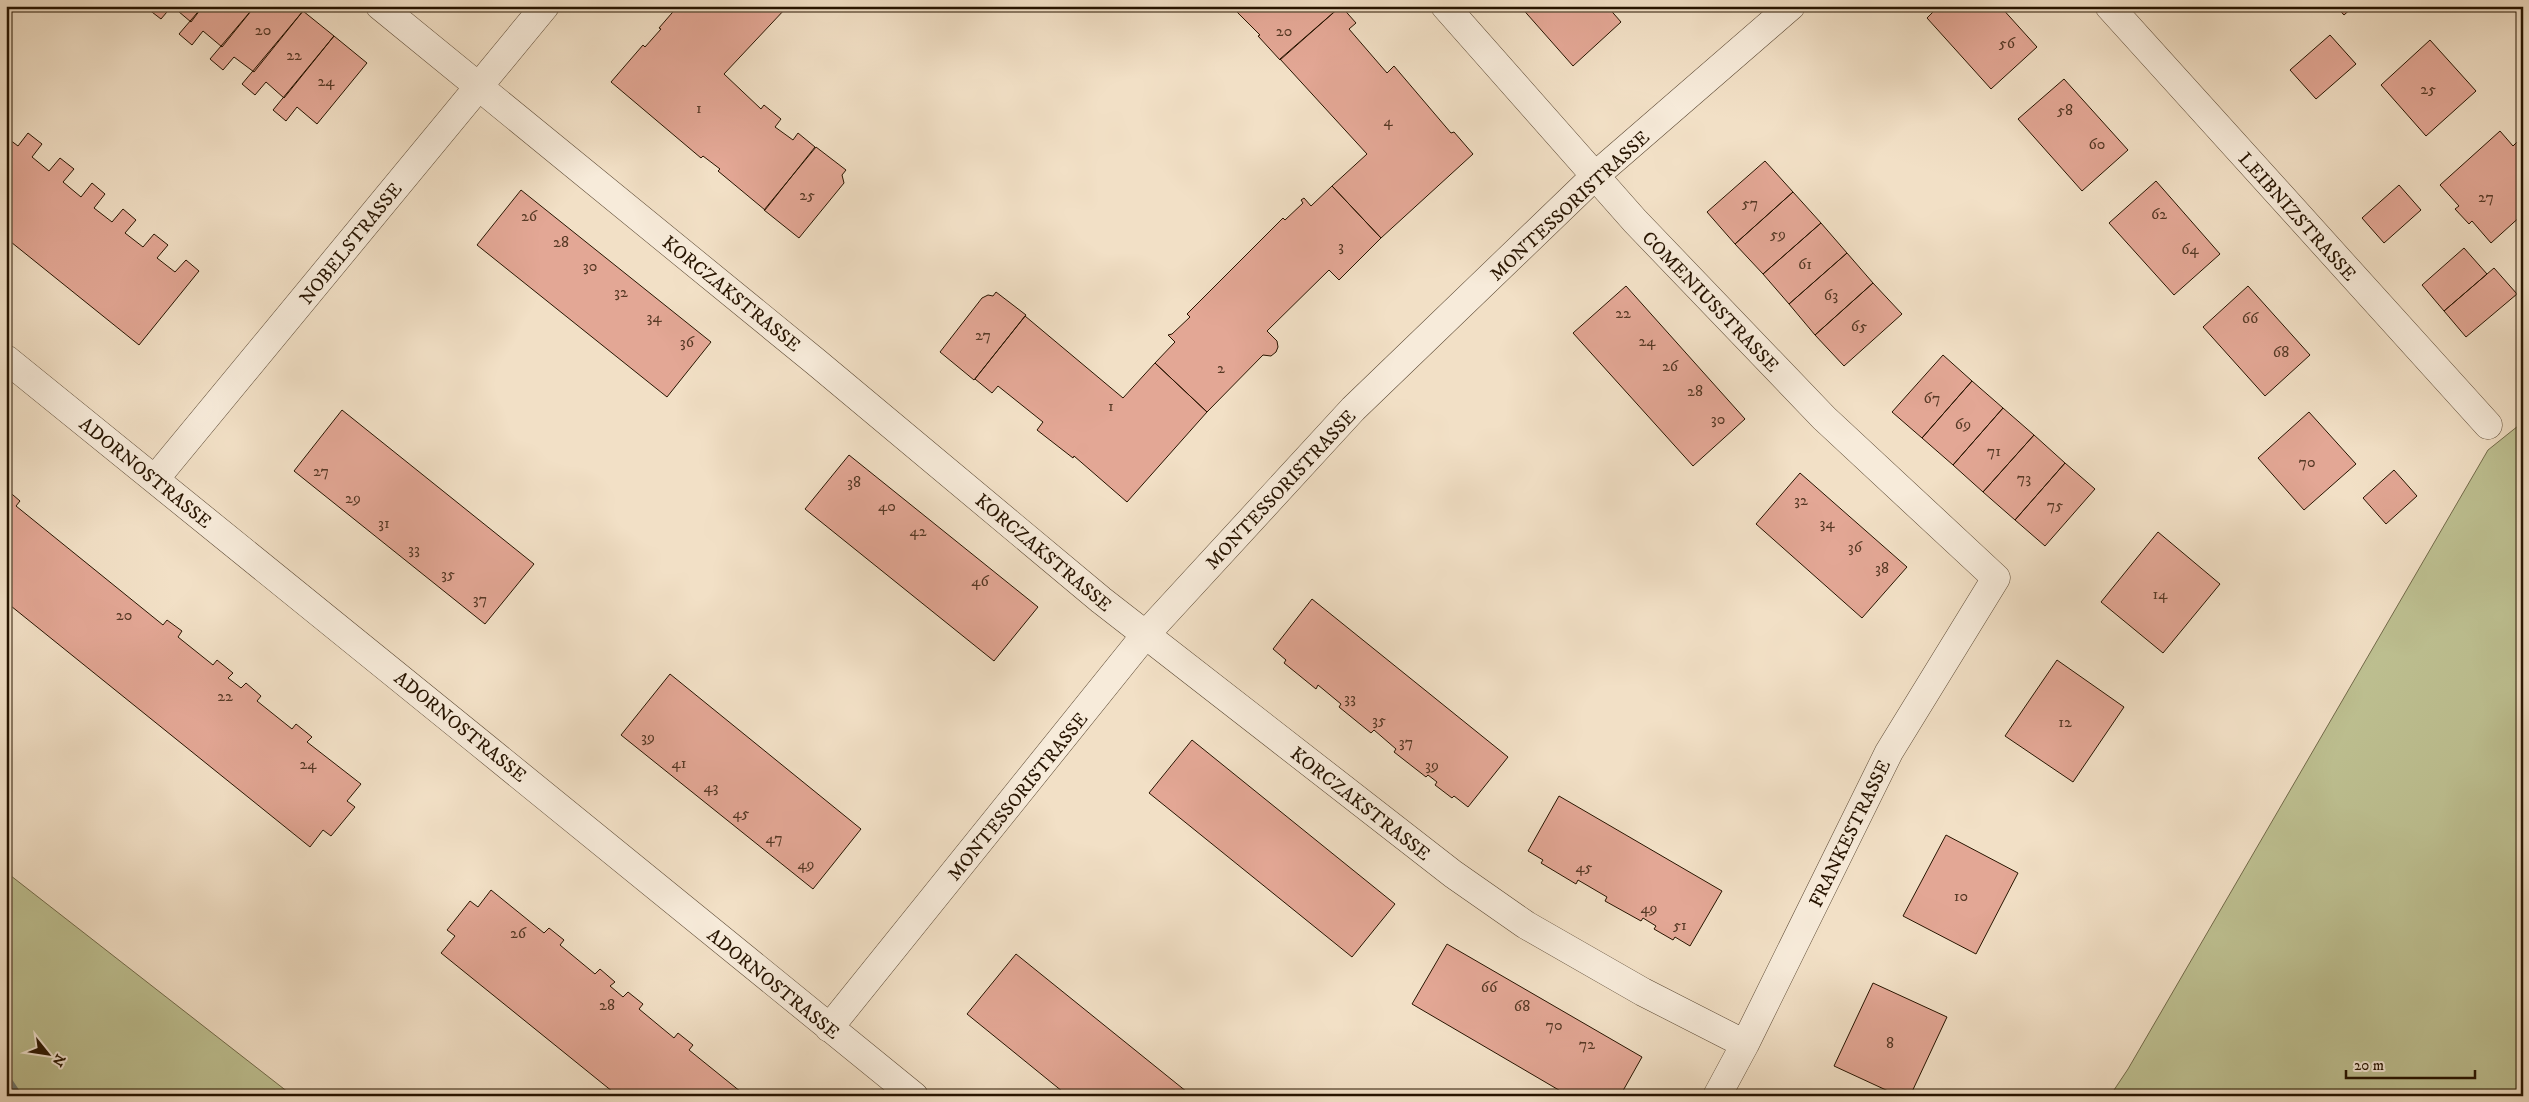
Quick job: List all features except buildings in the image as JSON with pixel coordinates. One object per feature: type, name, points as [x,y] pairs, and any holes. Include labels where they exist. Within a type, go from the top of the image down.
[{"type":"street","name":"KORCZAKSTRASSE","points":[[380,6],[816,362],[1101,600],[1453,874],[1526,925],[1643,992],[1745,1044]]},
{"type":"street","name":"NOBELSTRASSE","points":[[155,479],[545,6]]},
{"type":"street","name":"COMENIUSSTRASSE","points":[[1445,6],[1635,221],[1824,418],[1996,578]]},
{"type":"street","name":"MONTESSORISTRASSE","points":[[829,1028],[1146,634],[1353,409],[1596,175],[1791,6]]},
{"type":"street","name":"LEIBNIZSTRASSE","points":[[2110,6],[2488,425]]},
{"type":"street","name":"ADORNOSTRASSE","points":[[6,359],[494,752],[914,1096]]},
{"type":"street","name":"FRANKESTRASSE","points":[[1717,1096],[1745,1044],[1889,752],[1996,578]]},
{"type":"green space","points":[[2523,422],[2523,1096],[2110,1096],[2128,1069],[2488,450]]},
{"type":"green space","points":[[6,872],[293,1096],[6,1096]]},
{"type":"waterway","points":[[6,1081],[16,1096]]}]
